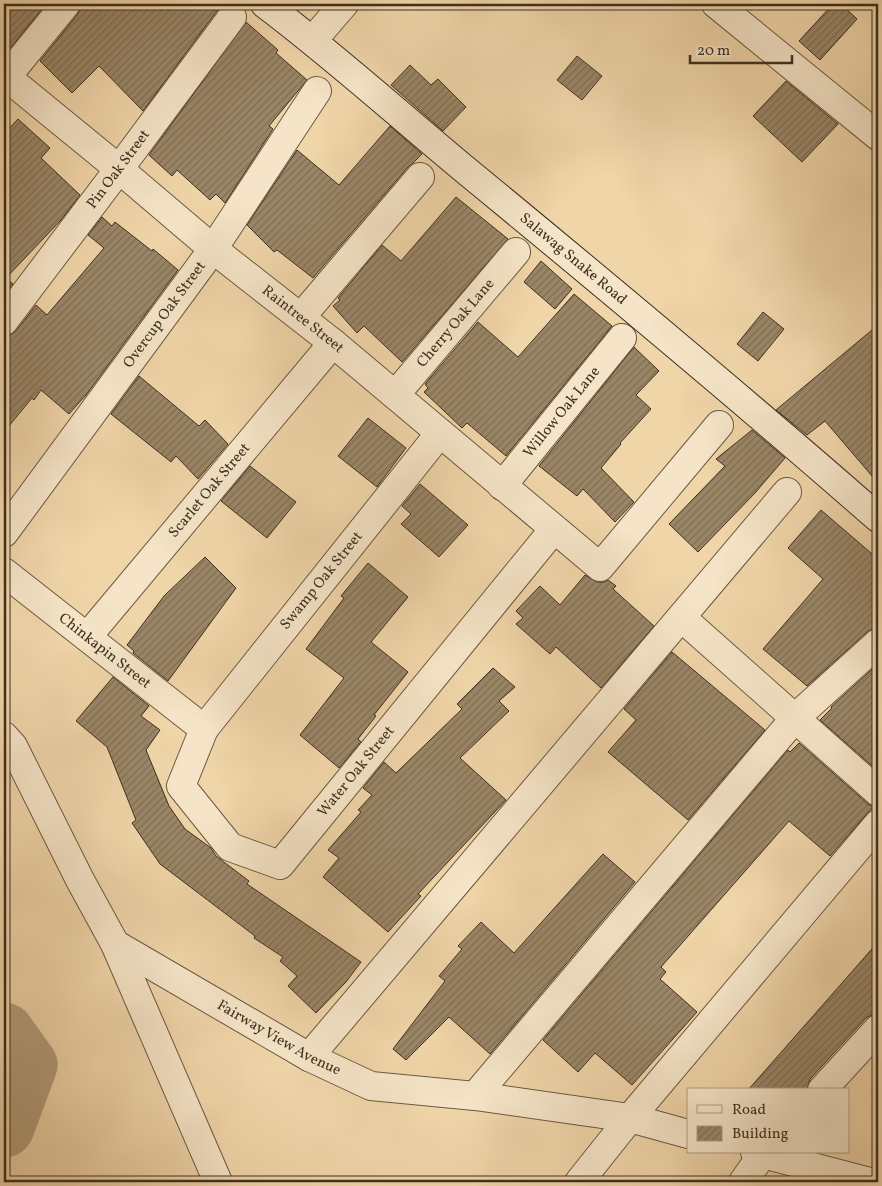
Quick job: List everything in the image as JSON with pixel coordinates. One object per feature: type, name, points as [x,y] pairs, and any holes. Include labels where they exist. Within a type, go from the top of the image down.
[{"type":"street","points":[[4,78],[66,4]]},
{"type":"street","name":"Salawag Snake Road","points":[[265,4],[313,40],[745,402],[878,518]]},
{"type":"street","points":[[313,40],[344,4]]},
{"type":"street","points":[[716,4],[878,136]]},
{"type":"street","name":"Pin Oak Street","points":[[4,321],[120,169],[232,17]]},
{"type":"street","name":"Raintree Street","points":[[4,78],[120,169],[213,249],[333,343],[600,567],[719,425]]},
{"type":"street","name":"Overcup Oak Street","points":[[4,533],[213,249],[317,91]]},
{"type":"street","points":[[301,317],[420,177]]},
{"type":"street","name":"Cherry Oak Lane","points":[[394,394],[516,252]]},
{"type":"street","name":"Willow Oak Lane","points":[[502,486],[622,338]]},
{"type":"street","name":"Scarlet Oak Street","points":[[87,637],[333,343]]},
{"type":"street","name":"Swamp Oak Street","points":[[204,729],[440,433]]},
{"type":"street","points":[[309,1057],[787,492]]},
{"type":"street","name":"Water Oak Street","points":[[204,729],[181,786],[230,847],[280,865],[554,529]]},
{"type":"street","name":"Chinkapin Street","points":[[4,572],[204,729]]},
{"type":"street","points":[[682,618],[878,792]]},
{"type":"street","points":[[475,1096],[795,718],[878,643]]},
{"type":"street","points":[[4,736],[13,746],[80,880],[115,944],[218,1182]]},
{"type":"street","points":[[579,1182],[630,1118],[878,824]]},
{"type":"street","name":"Fairway View Avenue","points":[[115,944],[309,1057],[371,1086],[475,1096],[630,1118],[687,1134]]},
{"type":"street","points":[[824,1088],[878,1029]]},
{"type":"street","points":[[743,1182],[760,1154]]},
{"type":"street","points":[[765,1154],[870,1182]]},
{"type":"building","points":[[4,4],[46,4],[4,56]]},
{"type":"building","points":[[81,4],[224,4],[219,8],[143,111],[99,66],[72,93],[40,61],[78,14]]},
{"type":"building","points":[[833,4],[841,4],[857,19],[820,60],[799,41]]},
{"type":"building","points":[[246,22],[278,50],[276,53],[307,80],[269,126],[273,129],[225,203],[216,194],[210,200],[177,170],[172,176],[149,155]]},
{"type":"building","points":[[577,56],[602,76],[582,100],[557,80]]},
{"type":"building","points":[[410,65],[431,85],[438,79],[466,107],[443,131],[391,85]]},
{"type":"building","points":[[786,81],[838,124],[802,162],[753,116]]},
{"type":"building","points":[[18,119],[50,148],[41,158],[80,195],[61,220],[6,278],[13,284],[4,295],[4,134]]},
{"type":"building","points":[[390,126],[422,154],[408,167],[313,278],[277,250],[274,252],[247,225],[297,150],[339,185]]},
{"type":"building","points":[[456,197],[508,239],[402,362],[364,326],[357,333],[333,306],[340,300],[338,298],[382,245],[401,261]]},
{"type":"building","points":[[102,217],[112,226],[115,222],[152,251],[153,249],[178,270],[86,395],[69,414],[41,390],[4,432],[4,336],[16,331],[36,305],[47,315],[104,248],[88,235]]},
{"type":"building","points":[[541,261],[572,289],[555,309],[524,282]]},
{"type":"building","points":[[574,294],[612,326],[506,456],[467,423],[462,428],[424,392],[428,388],[425,384],[478,322],[518,357]]},
{"type":"building","points":[[763,312],[784,329],[758,361],[737,344]]},
{"type":"building","points":[[878,325],[878,483],[825,421],[807,435],[776,410]]},
{"type":"building","points":[[634,347],[659,371],[636,395],[651,409],[620,443],[601,468],[634,502],[615,522],[583,489],[577,496],[539,466]]},
{"type":"building","points":[[139,376],[199,426],[205,420],[228,444],[198,479],[176,456],[171,462],[111,414]]},
{"type":"building","points":[[368,418],[406,448],[377,487],[338,456]]},
{"type":"building","points":[[752,430],[785,458],[755,493],[698,552],[669,524],[725,466],[716,459]]},
{"type":"building","points":[[250,466],[296,502],[267,538],[221,501]]},
{"type":"building","points":[[420,484],[468,525],[439,557],[401,524],[411,514],[402,506]]},
{"type":"building","points":[[821,510],[878,559],[878,628],[868,631],[807,686],[763,649],[823,579],[788,548]]},
{"type":"building","points":[[205,557],[236,588],[168,681],[133,653],[134,651],[127,645],[164,596]]},
{"type":"building","points":[[368,563],[408,597],[371,642],[408,672],[374,715],[376,716],[358,739],[361,742],[339,768],[300,735],[344,678],[306,649],[344,598],[341,596]]},
{"type":"building","points":[[585,575],[597,582],[608,580],[616,586],[613,589],[654,626],[601,688],[556,647],[550,654],[516,624],[523,618],[516,611],[540,586],[560,605]]},
{"type":"building","points":[[672,652],[765,730],[688,820],[608,752],[636,720],[624,709]]},
{"type":"building","points":[[878,664],[878,771],[820,720],[831,707]]},
{"type":"building","points":[[493,668],[515,687],[499,701],[509,711],[460,758],[506,800],[418,894],[421,896],[388,932],[323,877],[339,858],[328,850],[361,812],[358,810],[372,795],[363,788],[384,762],[396,773],[462,709],[457,704]]},
{"type":"building","points":[[113,677],[149,706],[141,716],[160,730],[146,750],[169,806],[185,829],[211,848],[216,856],[249,881],[247,884],[361,962],[346,982],[316,1013],[288,986],[297,976],[280,961],[283,957],[254,938],[255,936],[160,864],[132,823],[136,820],[107,747],[76,721]]},
{"type":"building","points":[[799,743],[873,807],[830,856],[789,821],[661,967],[666,972],[660,979],[697,1012],[632,1085],[595,1053],[578,1072],[543,1040],[788,750],[790,752]]},
{"type":"building","points":[[603,854],[635,882],[490,1054],[449,1017],[406,1060],[393,1049],[445,981],[439,976],[462,949],[458,946],[481,922],[514,953]]},
{"type":"building","points":[[878,942],[878,1014],[873,1014],[866,1018],[810,1079],[808,1088],[750,1088]]},
{"type":"waterway","points":[[4,1033],[27,1065],[4,1127]]}]
